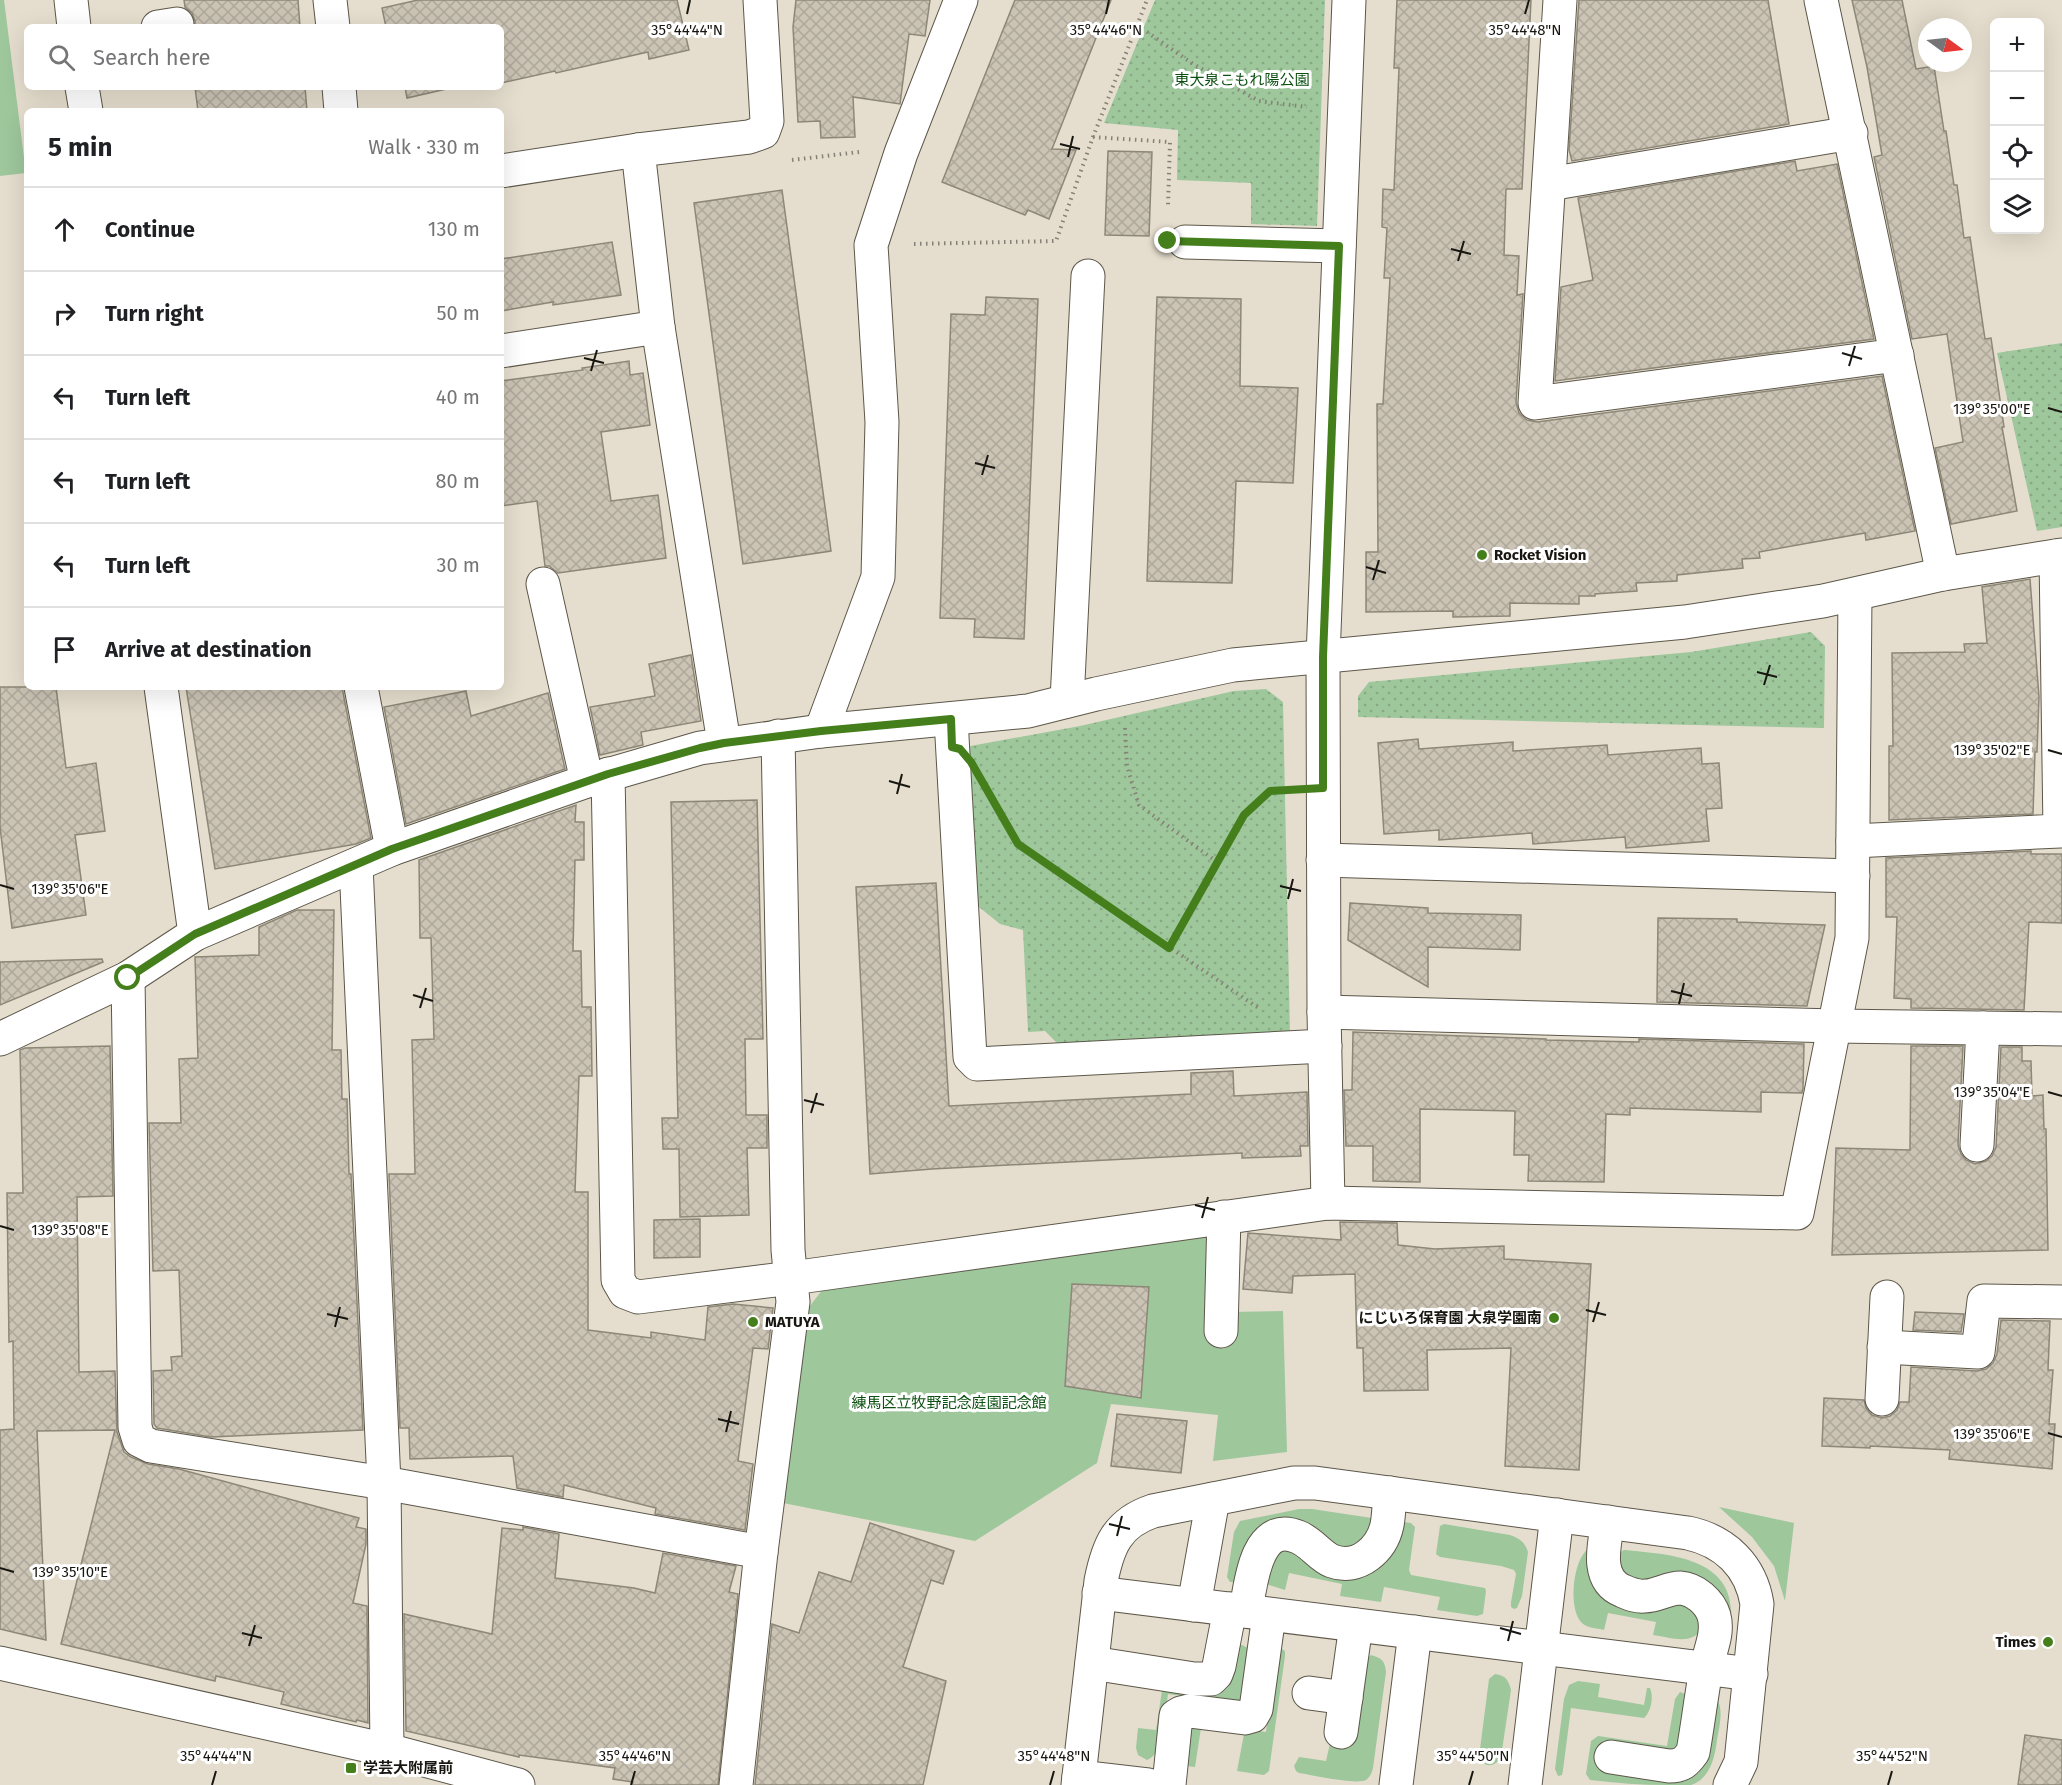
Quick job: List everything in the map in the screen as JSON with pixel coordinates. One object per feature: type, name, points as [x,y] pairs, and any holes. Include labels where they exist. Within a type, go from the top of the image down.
[{"type":"street","points":[[71,0],[74,24]]},
{"type":"street","points":[[330,0],[333,24]]},
{"type":"street","points":[[504,171],[749,136],[763,132],[767,121],[760,0]]},
{"type":"street","points":[[821,731],[878,577],[882,422],[871,245],[901,153],[961,0]]},
{"type":"street","points":[[1328,1203],[1324,1012],[1323,657],[1349,0]]},
{"type":"street","points":[[1560,0],[1535,403],[1897,355]]},
{"type":"street","points":[[1821,0],[1943,574]]},
{"type":"street","points":[[82,90],[86,108]]},
{"type":"street","points":[[339,90],[341,108]]},
{"type":"street","points":[[1549,184],[1851,133]]},
{"type":"street","points":[[639,150],[658,327],[724,743]]},
{"type":"street","points":[[1185,242],[1339,246]]},
{"type":"street","points":[[1067,701],[1088,276]]},
{"type":"street","points":[[504,351],[658,327]]},
{"type":"street","points":[[0,1038],[128,978],[195,934],[392,849],[598,777],[700,748],[821,731],[1028,711],[1233,665],[1685,622],[1855,595],[1943,574],[2059,556],[2061,832],[1853,841]]},
{"type":"street","points":[[543,584],[598,777],[618,1280],[625,1292],[638,1297],[792,1278],[1328,1203],[1797,1213],[1852,938],[1855,595]]},
{"type":"street","points":[[161,690],[195,934]]},
{"type":"street","points":[[362,690],[392,849]]},
{"type":"street","points":[[951,719],[970,1057],[977,1064],[1325,1046]]},
{"type":"street","points":[[736,1785],[793,1302],[788,1250],[778,736]]},
{"type":"street","points":[[1323,860],[1853,876]]},
{"type":"street","points":[[356,865],[384,1483],[387,1750]]},
{"type":"street","points":[[128,978],[135,1427],[139,1440],[151,1446],[384,1483],[762,1552]]},
{"type":"street","points":[[1324,1012],[1835,1026],[2062,1029]]},
{"type":"street","points":[[1977,1145],[1983,1028]]},
{"type":"street","points":[[1221,1331],[1224,1217]]},
{"type":"street","points":[[1882,1399],[1887,1297]]},
{"type":"street","points":[[1884,1347],[1978,1352],[1984,1300],[2062,1302]]},
{"type":"street","points":[[1148,1785],[1079,1781],[1099,1593],[1110,1546],[1116,1536],[1134,1519],[1153,1511],[1304,1483],[1390,1492],[1701,1535],[1718,1543],[1736,1558],[1749,1576],[1757,1604],[1741,1762],[1730,1785]]},
{"type":"street","points":[[1168,1785],[1176,1716],[1190,1711],[1245,1718],[1252,1716],[1256,1709],[1248,1612],[1253,1568],[1264,1546],[1271,1539],[1289,1534],[1305,1540],[1331,1560],[1354,1563],[1364,1558],[1380,1542],[1387,1524],[1390,1492]]},
{"type":"street","points":[[1194,1605],[1213,1499]]},
{"type":"street","points":[[1525,1785],[1557,1515]]},
{"type":"street","points":[[1608,1522],[1603,1553],[1607,1579],[1617,1589],[1643,1597],[1682,1588],[1693,1592],[1709,1606],[1714,1616],[1715,1631],[1706,1670],[1693,1752],[1686,1762],[1679,1766],[1669,1766],[1611,1757]]},
{"type":"street","points":[[1099,1593],[1751,1674]]},
{"type":"street","points":[[1092,1663],[1194,1679],[1211,1679],[1216,1674],[1248,1612]]},
{"type":"street","points":[[1341,1732],[1356,1625]]},
{"type":"street","points":[[1396,1785],[1415,1632]]},
{"type":"street","points":[[0,1664],[387,1750],[518,1785]]},
{"type":"street","points":[[1309,1694],[1346,1698]]},
{"type":"path","points":[[871,245],[1056,242],[1093,137],[1147,0]]},
{"type":"path","points":[[1137,25],[1192,64],[1259,101],[1315,107]]},
{"type":"path","points":[[1093,137],[1170,142],[1168,241],[1185,242]]},
{"type":"path","points":[[786,161],[886,149],[901,153]]},
{"type":"path","points":[[1123,688],[1127,766],[1139,805],[1217,861]]},
{"type":"path","points":[[1169,948],[1244,815],[1270,791],[1323,788]]},
{"type":"path","points":[[994,801],[1018,844],[1265,1013]]},
{"type":"green space","points":[[0,0],[4,0],[24,157],[24,173],[0,176]]},
{"type":"green space","name":"東大泉こもれ陽公園","points":[[1155,0],[1325,0],[1317,226],[1251,224],[1251,183],[1177,180],[1178,130],[1104,123]]},
{"type":"green space","points":[[2062,343],[2062,527],[2037,531],[1997,353]]},
{"type":"green space","points":[[1811,632],[1825,646],[1824,728],[1358,717],[1358,696],[1369,682],[1691,652]]},
{"type":"green space","points":[[1266,689],[1283,702],[1290,1034],[1063,1049],[1045,1031],[1028,1032],[1023,930],[1000,924],[974,903],[965,747],[1080,726],[1234,691]]},
{"type":"green space","name":"練馬区立牧野記念庭園記念館","points":[[1230,1232],[1230,1312],[1283,1311],[1287,1452],[1213,1461],[1218,1415],[1111,1404],[1097,1463],[975,1541],[783,1503],[806,1311],[823,1289]]},
{"type":"green space","points":[[1719,1507],[1794,1523],[1785,1601],[1774,1566],[1752,1537]]},
{"type":"green space","points":[[1299,1509],[1372,1518],[1372,1538],[1345,1553],[1315,1529],[1236,1582],[1230,1582],[1227,1577],[1234,1532],[1240,1521]]},
{"type":"green space","points":[[1404,1522],[1411,1523],[1415,1527],[1409,1570],[1411,1575],[1485,1588],[1483,1614],[1477,1616],[1437,1610],[1440,1597],[1384,1587],[1381,1602],[1340,1596],[1342,1584],[1289,1573],[1285,1590],[1266,1584],[1269,1556],[1290,1546],[1317,1563]]},
{"type":"green space","points":[[1444,1524],[1510,1535],[1523,1543],[1528,1552],[1522,1596],[1517,1608],[1511,1607],[1516,1574],[1514,1570],[1440,1557],[1436,1554],[1440,1526]]},
{"type":"green space","points":[[1588,1549],[1590,1555],[1668,1600],[1696,1610],[1701,1629],[1697,1634],[1686,1639],[1653,1635],[1656,1622],[1608,1613],[1604,1630],[1583,1624],[1574,1606],[1574,1584],[1579,1563]]},
{"type":"green space","points":[[1624,1550],[1657,1553],[1692,1561],[1707,1568],[1719,1578],[1727,1592],[1731,1613],[1729,1633],[1725,1617],[1630,1584],[1615,1559]]},
{"type":"green space","points":[[1242,1645],[1250,1649],[1247,1697],[1239,1704],[1168,1694],[1164,1732],[1158,1749],[1147,1760],[1138,1755],[1136,1748],[1138,1728],[1156,1730],[1163,1684],[1219,1694],[1226,1688],[1232,1656],[1238,1646]]},
{"type":"green space","points":[[1278,1650],[1285,1651],[1285,1656],[1269,1771],[1264,1775],[1237,1771],[1244,1734],[1201,1728],[1195,1767],[1186,1766],[1192,1722],[1266,1732],[1276,1655]]},
{"type":"green space","points":[[1371,1655],[1382,1660],[1386,1672],[1371,1775],[1366,1780],[1353,1781],[1299,1773],[1294,1766],[1299,1757],[1326,1761],[1331,1739],[1366,1659]]},
{"type":"green space","points":[[1495,1674],[1506,1679],[1511,1690],[1501,1757],[1493,1765],[1487,1765],[1479,1757],[1489,1679]]},
{"type":"green space","points":[[1578,1681],[1600,1684],[1598,1697],[1644,1705],[1647,1688],[1650,1688],[1651,1704],[1644,1718],[1571,1708],[1563,1770],[1562,1775],[1558,1776],[1555,1769],[1564,1699],[1569,1685]]},
{"type":"green space","points":[[1680,1692],[1688,1695],[1682,1779],[1691,1778],[1704,1765],[1711,1743],[1717,1699],[1719,1704],[1720,1719],[1715,1753],[1703,1778],[1691,1785],[1590,1780],[1586,1774],[1591,1741],[1598,1736],[1667,1746],[1675,1699]]},
{"type":"building","points":[[184,0],[298,0],[300,24],[195,24],[192,13],[185,7]]},
{"type":"building","points":[[418,0],[677,0],[689,50],[649,59],[648,52],[504,82],[504,24],[385,24],[382,8]]},
{"type":"building","points":[[796,0],[930,0],[925,36],[909,34],[900,104],[853,97],[855,137],[821,138],[820,121],[798,122],[793,27]]},
{"type":"building","points":[[1015,0],[1111,0],[1052,149],[1076,150],[1049,219],[1028,210],[1025,215],[942,182]]},
{"type":"building","points":[[1397,0],[1531,0],[1522,189],[1506,189],[1504,255],[1519,256],[1517,295],[1523,294],[1516,402],[1519,413],[1527,420],[1537,422],[1882,376],[1915,531],[1866,540],[1865,533],[1759,552],[1760,558],[1742,559],[1743,568],[1677,575],[1677,581],[1636,583],[1637,591],[1579,596],[1579,604],[1510,603],[1510,616],[1453,617],[1453,611],[1366,612],[1366,552],[1378,552],[1377,404],[1383,404],[1390,278],[1384,278],[1387,228],[1382,227],[1383,189],[1394,190],[1399,68],[1394,68]]},
{"type":"building","points":[[1579,0],[1768,0],[1789,124],[1572,161],[1569,150]]},
{"type":"building","points":[[1852,0],[1902,0],[1916,69],[1918,69],[1918,72],[1935,72],[1954,185],[1957,185],[1964,238],[1970,237],[1985,339],[1991,338],[2004,427],[2002,427],[2017,511],[1951,524],[1935,448],[1963,442],[1947,334],[1912,339],[1874,157],[1882,155],[1867,67]]},
{"type":"building","points":[[195,90],[305,90],[307,108],[198,108]]},
{"type":"building","points":[[406,90],[442,90],[407,98]]},
{"type":"building","points":[[1108,151],[1152,152],[1149,236],[1105,235]]},
{"type":"building","points":[[1795,161],[1797,171],[1837,164],[1874,339],[1555,381],[1561,287],[1593,280],[1578,198]]},
{"type":"building","points":[[782,190],[831,551],[743,564],[694,203]]},
{"type":"building","points":[[612,242],[621,295],[553,305],[553,302],[504,310],[504,259]]},
{"type":"building","points":[[986,297],[1038,299],[1024,639],[974,637],[975,619],[940,618],[951,314],[985,315]]},
{"type":"building","points":[[1157,297],[1241,299],[1240,386],[1298,388],[1293,483],[1236,481],[1232,583],[1147,581]]},
{"type":"building","points":[[629,361],[630,375],[643,373],[650,425],[601,432],[611,501],[658,495],[666,558],[558,573],[549,566],[545,566],[537,501],[504,506],[504,381],[583,370],[582,368]]},
{"type":"building","points":[[2030,579],[2039,697],[2033,814],[1889,820],[1889,746],[1893,746],[1892,653],[1965,652],[1964,644],[1987,643],[1982,587]]},
{"type":"building","points":[[691,655],[701,721],[641,732],[643,745],[600,755],[590,707],[655,696],[649,664]]},
{"type":"building","points":[[0,687],[56,690],[66,768],[96,763],[105,831],[75,835],[86,915],[12,928],[0,827]]},
{"type":"building","points":[[186,690],[343,690],[371,838],[356,844],[215,869]]},
{"type":"building","points":[[466,691],[471,716],[548,693],[565,769],[406,824],[384,707]]},
{"type":"building","points":[[1418,739],[1419,749],[1513,742],[1513,751],[1607,745],[1608,755],[1701,748],[1702,764],[1719,763],[1722,808],[1706,809],[1709,841],[1626,848],[1625,837],[1533,844],[1532,833],[1439,840],[1439,830],[1384,834],[1378,743]]},
{"type":"building","points":[[757,800],[763,1039],[745,1039],[746,1115],[767,1115],[767,1148],[747,1148],[749,1215],[680,1217],[679,1149],[663,1149],[662,1118],[678,1118],[671,802]]},
{"type":"building","points":[[576,805],[575,822],[584,822],[584,860],[575,860],[573,951],[581,951],[582,1007],[591,1007],[592,1076],[579,1076],[575,1192],[588,1192],[588,1330],[651,1338],[651,1332],[705,1340],[708,1307],[733,1304],[773,1308],[768,1349],[753,1348],[738,1461],[753,1464],[745,1530],[655,1514],[656,1508],[564,1485],[563,1497],[517,1488],[513,1456],[410,1459],[409,1428],[400,1428],[389,1174],[415,1174],[412,1040],[434,1039],[431,938],[420,938],[419,860]]},
{"type":"building","points":[[2031,851],[2031,854],[2062,854],[2062,923],[2029,922],[2024,1010],[1911,1008],[1911,999],[1894,998],[1897,917],[1886,917],[1886,858]]},
{"type":"building","points":[[936,883],[949,1106],[1191,1094],[1191,1073],[1233,1071],[1234,1096],[1307,1092],[1308,1146],[1300,1146],[1301,1156],[1242,1158],[1242,1153],[870,1174],[856,887]]},
{"type":"building","points":[[1350,903],[1428,908],[1428,913],[1521,915],[1520,950],[1428,947],[1428,987],[1348,940]]},
{"type":"building","points":[[297,910],[334,910],[332,1050],[341,1050],[342,1099],[347,1099],[363,1430],[211,1437],[157,1428],[154,1424],[153,1371],[172,1370],[171,1357],[182,1356],[179,1270],[153,1271],[149,1123],[181,1123],[179,1059],[198,1058],[195,957],[259,955],[259,927]]},
{"type":"building","points":[[1658,918],[1737,919],[1737,922],[1825,925],[1807,1006],[1657,1002]]},
{"type":"building","points":[[102,959],[103,962],[0,1005],[0,962]]},
{"type":"building","points":[[1353,1032],[1546,1040],[1639,1042],[1639,1039],[1804,1044],[1803,1089],[1802,1093],[1761,1092],[1761,1112],[1630,1108],[1630,1115],[1606,1114],[1604,1182],[1528,1181],[1529,1155],[1514,1155],[1515,1111],[1420,1109],[1420,1182],[1373,1181],[1373,1146],[1346,1146],[1344,1090],[1352,1090]]},
{"type":"building","points":[[110,1046],[113,1196],[77,1197],[79,1372],[115,1371],[117,1432],[124,1452],[131,1457],[148,1464],[179,1469],[359,1518],[356,1527],[366,1529],[366,1544],[353,1603],[367,1606],[368,1723],[281,1704],[284,1692],[216,1676],[215,1681],[61,1644],[115,1430],[37,1431],[46,1640],[0,1629],[0,1430],[14,1429],[13,1341],[9,1342],[7,1193],[23,1193],[20,1050]]},
{"type":"building","points":[[1911,1046],[1963,1046],[1958,1145],[1966,1160],[1975,1164],[1986,1161],[1992,1156],[1996,1147],[2001,1047],[2022,1047],[2022,1061],[2031,1061],[2032,1096],[2043,1095],[2044,1129],[2046,1129],[2048,1250],[1832,1255],[1836,1148],[1910,1150]]},
{"type":"building","points":[[700,1219],[700,1257],[654,1258],[654,1220]]},
{"type":"building","points":[[1340,1222],[1397,1223],[1398,1245],[1435,1249],[1504,1246],[1504,1259],[1591,1264],[1579,1470],[1505,1466],[1511,1348],[1427,1350],[1428,1390],[1364,1391],[1363,1348],[1357,1348],[1355,1274],[1293,1276],[1292,1293],[1243,1289],[1248,1233],[1341,1240]]},
{"type":"building","points":[[1072,1284],[1149,1287],[1141,1398],[1065,1386]]},
{"type":"building","points":[[1915,1312],[1964,1314],[1961,1332],[1913,1330]]},
{"type":"building","points":[[2001,1320],[2050,1321],[2048,1370],[2053,1370],[2049,1424],[2055,1424],[2052,1469],[1949,1459],[1950,1450],[1822,1446],[1824,1398],[1864,1400],[1866,1408],[1872,1415],[1882,1418],[1890,1416],[1897,1410],[1900,1402],[1909,1402],[1911,1367],[1977,1371],[1986,1369],[1993,1363],[1997,1354]]},
{"type":"building","points":[[1117,1414],[1187,1421],[1181,1473],[1111,1466]]},
{"type":"building","points":[[870,1523],[954,1551],[943,1584],[931,1580],[903,1667],[946,1681],[923,1785],[755,1785],[772,1624],[799,1633],[819,1572],[851,1582]]},
{"type":"building","points":[[523,1527],[559,1534],[555,1578],[634,1588],[655,1593],[663,1553],[736,1566],[729,1592],[738,1594],[718,1785],[632,1785],[633,1782],[613,1779],[615,1768],[519,1755],[519,1757],[406,1731],[404,1614],[492,1634],[502,1528],[523,1530]]},
{"type":"building","points":[[2025,1735],[2062,1740],[2062,1785],[2018,1785]]},
{"type":"place","name":"Rocket Vision","points":[[1482,555]]},
{"type":"place","name":"にじいろ保育園 大泉学園南","points":[[1554,1318]]},
{"type":"place","name":"MATUYA","points":[[753,1322]]},
{"type":"place","name":"Times","points":[[2048,1642]]},
{"type":"place","name":"学芸大附属前","points":[[351,1768]]},
{"type":"route","points":[[128,978],[195,934],[392,849],[608,774],[724,743],[951,719],[952,747],[960,749],[971,762],[1018,844],[1169,948],[1244,815],[1270,791],[1323,788],[1323,657],[1339,246],[1168,241]]}]
